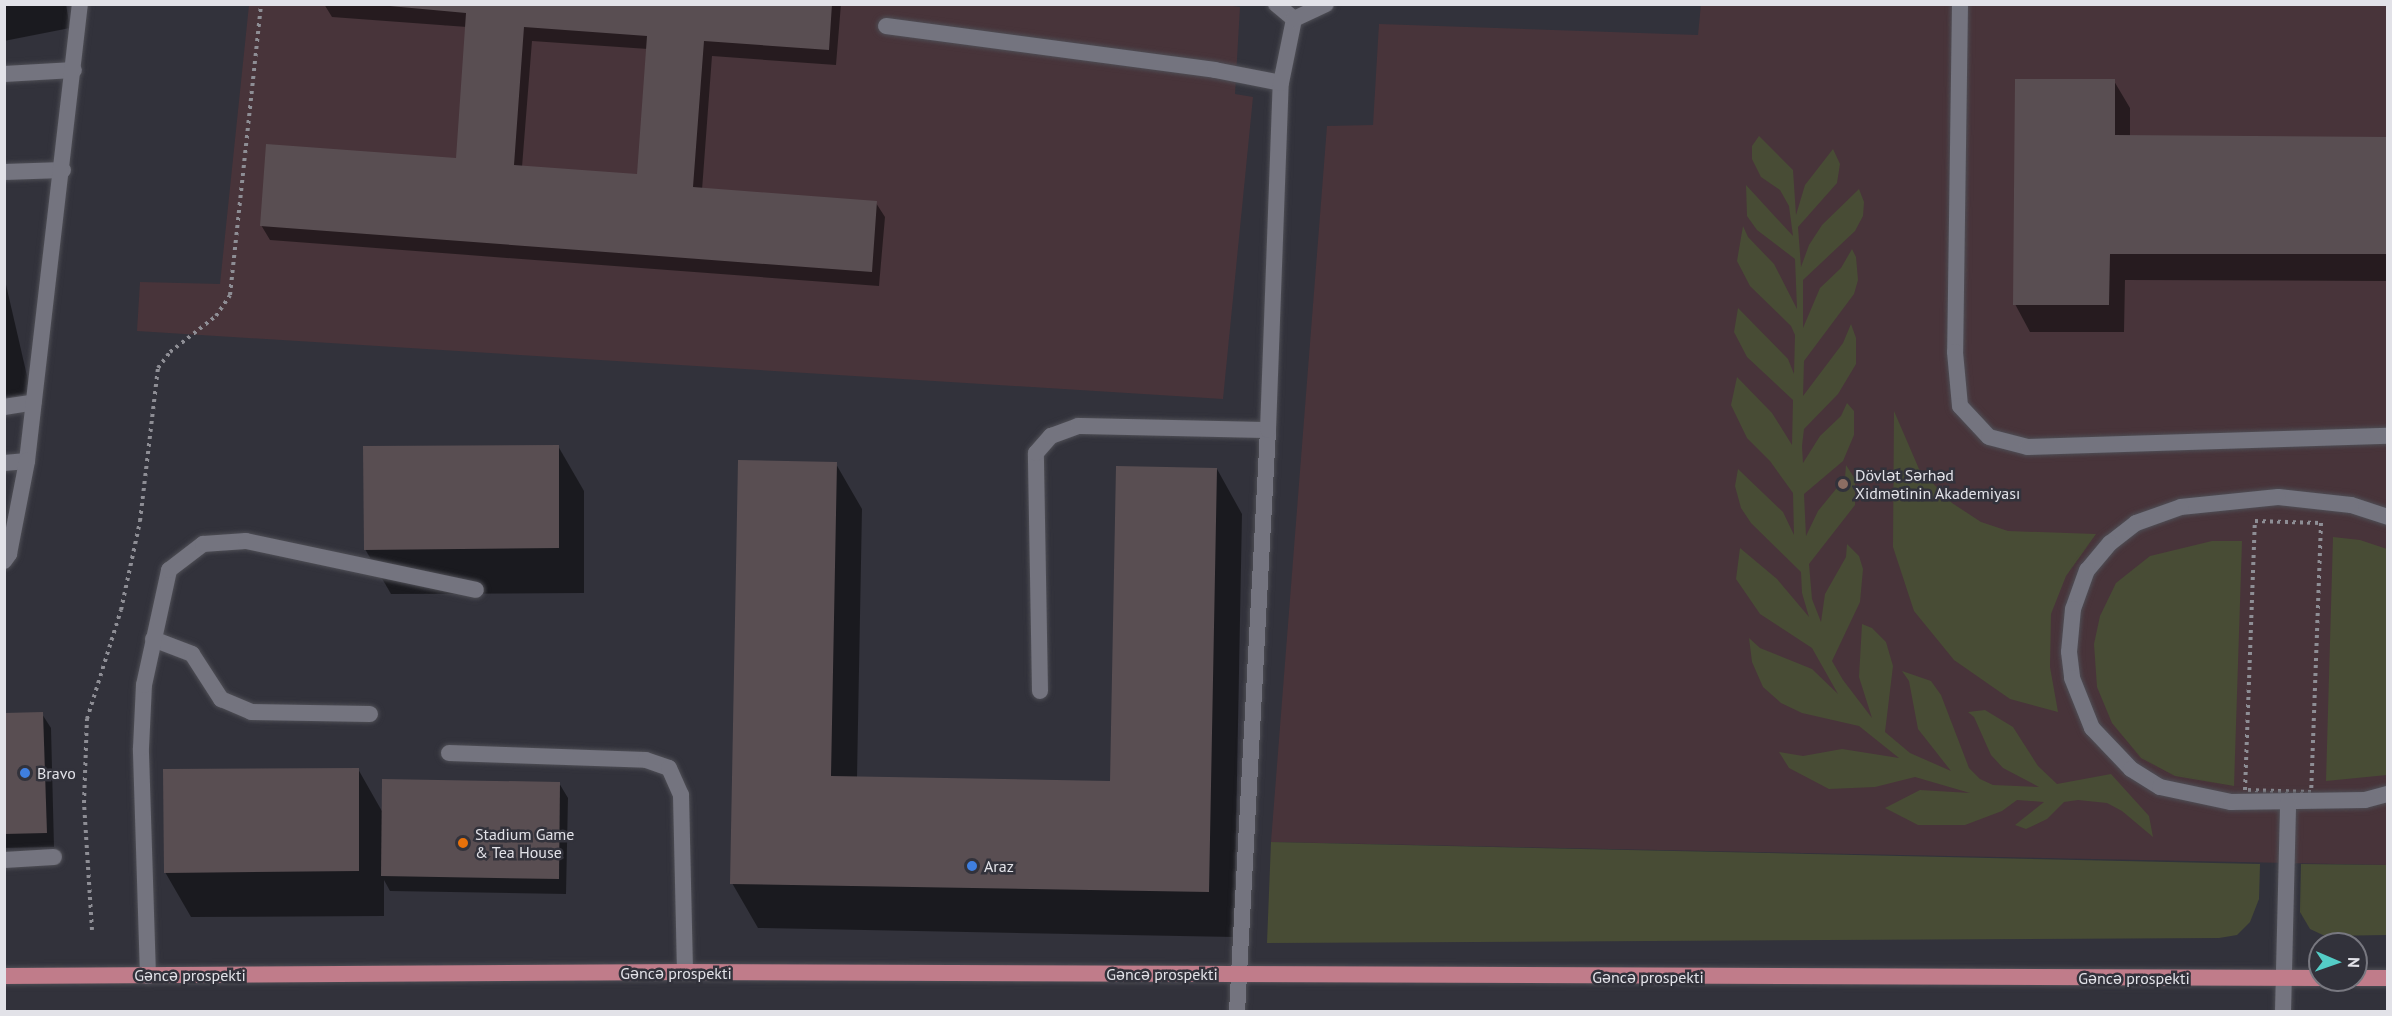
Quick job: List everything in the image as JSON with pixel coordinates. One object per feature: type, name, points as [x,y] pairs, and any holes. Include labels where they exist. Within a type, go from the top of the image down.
[{"type":"main road","name":"Gəncə prospekti","points":[[4,976],[686,972],[2308,978]]},
{"type":"main road","points":[[2368,978],[2388,978]]},
{"type":"lane","points":[[4,561],[9,554],[27,461],[63,170],[80,4]]},
{"type":"lane","points":[[1276,4],[1294,19]]},
{"type":"lane","points":[[1294,19],[1326,4]]},
{"type":"lane","points":[[1959,4],[1955,352],[1960,406],[1989,436],[2028,447],[2388,436]]},
{"type":"lane","points":[[1237,1011],[1236,975],[1268,430],[1281,83],[1294,19]]},
{"type":"lane","points":[[886,26],[1215,70],[1281,83]]},
{"type":"lane","points":[[4,74],[74,70]]},
{"type":"lane","points":[[4,172],[63,170]]},
{"type":"lane","points":[[4,407],[34,402]]},
{"type":"lane","points":[[1040,691],[1036,453],[1051,436],[1078,426],[1268,430]]},
{"type":"lane","points":[[4,463],[27,461]]},
{"type":"lane","points":[[2388,517],[2351,505],[2278,497],[2181,507],[2136,523],[2110,543],[2087,570],[2073,609],[2069,652],[2079,701],[2092,728],[2131,769],[2160,787],[2193,796],[2231,802],[2288,803],[2365,800],[2388,794]]},
{"type":"lane","points":[[148,976],[141,748],[144,685],[169,570],[203,544],[222,540],[246,541],[476,590]]},
{"type":"lane","points":[[153,639],[192,654],[221,699],[251,712],[370,714]]},
{"type":"lane","points":[[448,753],[646,760],[669,768],[681,795],[686,972]]},
{"type":"lane","points":[[2283,1011],[2288,803]]},
{"type":"lane","points":[[4,860],[54,857]]},
{"type":"path","points":[[92,930],[84,803],[87,719],[121,609],[140,521],[158,368],[170,352],[216,316],[230,296],[261,4]]},
{"type":"path","points":[[2255,521],[2321,523],[2311,792],[2245,790],[2255,521]]},
{"type":"shaded area","points":[[1219,4],[1240,7],[1235,94],[1253,97],[1223,399],[137,331],[140,282],[220,284],[249,5]]},
{"type":"shaded area","name":"Dövlət Sərhəd Xidmətinin Akademiyası","points":[[1701,4],[2387,5],[2387,865],[1271,842],[1327,126],[1373,125],[1379,24],[1698,35]]},
{"type":"green space","points":[[1759,136],[1793,170],[1796,215],[1805,185],[1833,149],[1840,164],[1837,183],[1798,227],[1801,267],[1809,245],[1822,225],[1859,189],[1864,202],[1863,216],[1855,231],[1803,280],[1803,328],[1820,288],[1841,268],[1852,249],[1856,257],[1858,280],[1854,294],[1804,361],[1803,396],[1843,343],[1851,324],[1856,338],[1856,364],[1838,394],[1804,429],[1802,446],[1803,463],[1820,436],[1841,416],[1847,403],[1854,411],[1854,435],[1843,461],[1804,494],[1806,536],[1818,511],[1845,478],[1846,465],[1855,479],[1855,505],[1809,564],[1812,599],[1821,622],[1825,594],[1846,557],[1847,544],[1859,556],[1863,569],[1860,602],[1832,661],[1843,680],[1872,718],[1859,677],[1862,624],[1872,628],[1886,642],[1893,666],[1885,732],[1910,753],[1951,771],[1918,729],[1909,681],[1902,671],[1931,681],[1941,695],[1969,768],[1980,779],[1993,785],[2039,787],[2003,768],[1991,755],[1974,717],[1968,712],[1985,710],[2013,727],[2038,766],[2057,784],[2111,774],[2149,816],[2153,837],[2122,811],[2107,803],[2078,800],[2064,802],[2047,819],[2026,829],[2015,825],[2044,802],[2017,800],[2002,811],[1965,825],[1918,825],[1885,808],[1920,790],[1970,793],[1915,777],[1875,787],[1829,789],[1789,768],[1779,752],[1803,756],[1842,749],[1899,758],[1859,726],[1802,713],[1781,703],[1763,687],[1752,662],[1749,638],[1760,648],[1812,669],[1838,694],[1812,648],[1760,614],[1736,579],[1740,548],[1777,579],[1809,617],[1802,593],[1801,572],[1751,523],[1741,508],[1735,486],[1738,469],[1783,512],[1794,535],[1793,493],[1770,461],[1747,438],[1731,405],[1737,377],[1772,413],[1792,445],[1793,400],[1747,357],[1734,332],[1738,308],[1788,359],[1794,374],[1795,335],[1791,326],[1750,286],[1737,261],[1743,226],[1748,237],[1774,264],[1797,309],[1795,259],[1757,230],[1747,216],[1746,185],[1793,236],[1789,206],[1780,190],[1761,177],[1752,159],[1752,146]]},
{"type":"green space","points":[[1894,411],[1919,469],[1952,503],[1981,522],[2008,531],[2096,534],[2066,576],[2051,614],[2050,667],[2058,712],[2010,699],[1954,660],[1914,611],[1893,547]]},
{"type":"green space","points":[[2333,537],[2360,540],[2387,549],[2387,775],[2326,781]]},
{"type":"green space","points":[[2212,541],[2242,541],[2234,786],[2175,776],[2141,758],[2112,723],[2097,687],[2094,644],[2100,616],[2116,583],[2150,556]]},
{"type":"green space","points":[[1271,842],[2260,864],[2259,899],[2250,922],[2237,935],[2219,938],[1267,943]]},
{"type":"green space","points":[[2301,864],[2387,865],[2387,935],[2368,935],[2368,932],[2316,932],[2310,929],[2300,912]]},
{"type":"building","points":[[368,4],[832,4],[829,50],[704,41],[693,187],[877,201],[872,272],[260,226],[266,144],[456,158],[466,13]],"holes":[[[524,27],[647,36],[637,174],[514,165]]]},
{"type":"building","points":[[2015,79],[2115,79],[2115,135],[2388,137],[2388,254],[2110,254],[2109,305],[2013,305]]},
{"type":"building","points":[[559,445],[559,548],[364,550],[363,446]]},
{"type":"building","points":[[738,460],[837,462],[831,776],[1110,781],[1116,466],[1217,468],[1209,892],[730,884]]},
{"type":"building","name":"Bravo","points":[[43,712],[47,833],[4,834],[4,713]]},
{"type":"building","points":[[359,768],[359,871],[164,873],[163,769]]},
{"type":"building","points":[[382,779],[560,782],[559,879],[381,876]]},
{"type":"place","name":"Dövlət Sərhəd Xidmətinin Akademiyası","points":[[1843,484]]},
{"type":"place","name":"Bravo","points":[[25,773]]},
{"type":"place","name":"Stadium Game & Tea House","points":[[463,843]]},
{"type":"place","name":"Araz","points":[[972,866]]}]
